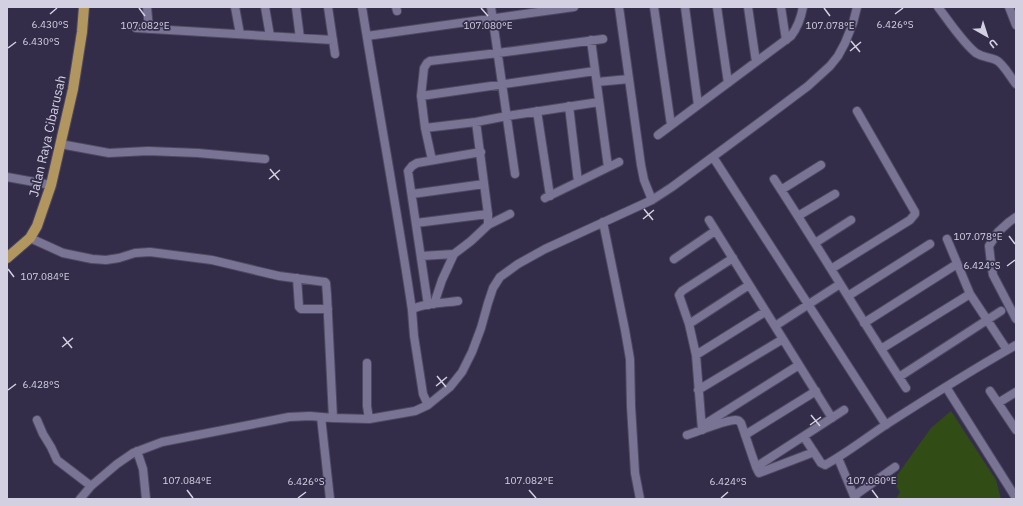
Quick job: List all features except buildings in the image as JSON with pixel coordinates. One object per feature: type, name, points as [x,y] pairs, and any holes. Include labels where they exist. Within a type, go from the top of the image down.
[{"type":"main road","name":"Jalan Raya Cibarusah","points":[[7,258],[30,238],[37,226],[51,185],[76,74],[84,7]]},
{"type":"street","points":[[146,7],[149,29]]},
{"type":"street","points":[[235,7],[240,34]]},
{"type":"street","points":[[265,7],[270,36]]},
{"type":"street","points":[[296,7],[300,38]]},
{"type":"street","points":[[328,7],[335,54]]},
{"type":"street","points":[[362,7],[390,180],[400,231],[423,394],[427,405]]},
{"type":"street","points":[[491,7],[515,174]]},
{"type":"street","points":[[366,36],[574,7]]},
{"type":"street","points":[[619,7],[641,165],[644,180],[650,196]]},
{"type":"street","points":[[654,7],[671,125]]},
{"type":"street","points":[[684,7],[698,105]]},
{"type":"street","points":[[717,7],[728,83]]},
{"type":"street","points":[[748,7],[756,62]]},
{"type":"street","points":[[781,7],[786,40]]},
{"type":"street","points":[[658,135],[792,36],[801,17],[803,7]]},
{"type":"street","points":[[80,499],[89,485],[117,464],[137,451],[162,442],[300,416],[321,417],[332,413],[368,418],[415,411],[427,405],[450,387],[462,372],[475,345],[493,288],[500,277],[509,269],[529,257],[603,222],[650,196],[672,187],[808,86],[830,66],[838,56],[845,43],[856,7]]},
{"type":"street","points":[[938,7],[966,43],[975,52],[984,57],[997,60],[1015,80]]},
{"type":"street","points":[[1009,7],[1016,25]]},
{"type":"street","points":[[136,28],[333,40]]},
{"type":"street","points":[[432,160],[425,128],[421,96],[424,68],[427,63],[430,61],[603,39]]},
{"type":"street","points":[[591,40],[608,167]]},
{"type":"street","points":[[421,96],[595,71]]},
{"type":"street","points":[[596,82],[629,79]]},
{"type":"street","points":[[425,128],[476,122],[599,102]]},
{"type":"street","points":[[569,106],[578,182]]},
{"type":"street","points":[[537,111],[547,197],[619,162]]},
{"type":"street","points":[[831,269],[910,220],[915,214],[857,111]]},
{"type":"street","points":[[476,122],[488,214],[488,225]]},
{"type":"street","points":[[60,144],[109,153],[148,151],[198,153],[265,159]]},
{"type":"street","points":[[431,304],[421,256],[408,171],[414,164],[417,163],[480,152]]},
{"type":"street","points":[[713,158],[886,425]]},
{"type":"street","points":[[781,190],[821,164]]},
{"type":"street","points":[[7,177],[51,185]]},
{"type":"street","points":[[774,179],[906,388]]},
{"type":"street","points":[[412,194],[484,184]]},
{"type":"street","points":[[798,216],[835,194]]},
{"type":"street","points":[[416,223],[488,214]]},
{"type":"street","points":[[431,304],[454,254],[488,225],[510,214]]},
{"type":"street","points":[[1016,217],[998,232],[989,246],[994,275],[1016,319]]},
{"type":"street","points":[[709,220],[832,418]]},
{"type":"street","points":[[815,243],[851,220]]},
{"type":"street","points":[[603,222],[626,330],[630,359],[630,406],[640,499]]},
{"type":"street","points":[[674,259],[715,231]]},
{"type":"street","points":[[30,238],[63,253],[92,259],[106,260],[135,253],[150,252],[212,260],[279,276],[325,282],[328,309],[332,413]]},
{"type":"street","points":[[947,239],[970,294],[1007,350]]},
{"type":"street","points":[[848,296],[930,244]]},
{"type":"street","points":[[421,256],[454,254]]},
{"type":"street","points":[[702,428],[696,355],[689,324],[679,297],[681,292],[733,258]]},
{"type":"street","points":[[864,323],[957,264]]},
{"type":"street","points":[[297,278],[298,307],[301,309],[328,309]]},
{"type":"street","points":[[775,326],[840,284]]},
{"type":"street","points":[[689,324],[749,285]]},
{"type":"street","points":[[881,349],[970,294]]},
{"type":"street","points":[[412,310],[416,307],[431,304],[458,301]]},
{"type":"street","points":[[899,377],[1001,311]]},
{"type":"street","points":[[696,355],[765,312]]},
{"type":"street","points":[[698,390],[783,339]]},
{"type":"street","points":[[804,436],[821,463],[824,465],[838,458],[886,425],[946,387],[1016,345]]},
{"type":"street","points":[[368,363],[368,418]]},
{"type":"street","points":[[687,436],[799,366]]},
{"type":"street","points":[[946,387],[1013,486],[1016,498]]},
{"type":"street","points":[[745,435],[816,391]]},
{"type":"street","points":[[990,391],[1016,429]]},
{"type":"street","points":[[998,403],[1016,392]]},
{"type":"street","points":[[756,467],[844,410]]},
{"type":"street","points":[[321,417],[330,499]]},
{"type":"street","points":[[37,420],[57,460],[89,485]]},
{"type":"street","points":[[702,428],[738,420],[741,423],[758,472],[814,452]]},
{"type":"street","points":[[137,451],[143,469],[146,499]]},
{"type":"street","points":[[838,458],[855,497],[895,467]]},
{"type":"green space","points":[[951,411],[996,480],[1001,499],[896,499],[900,492],[893,481],[931,428]]}]
